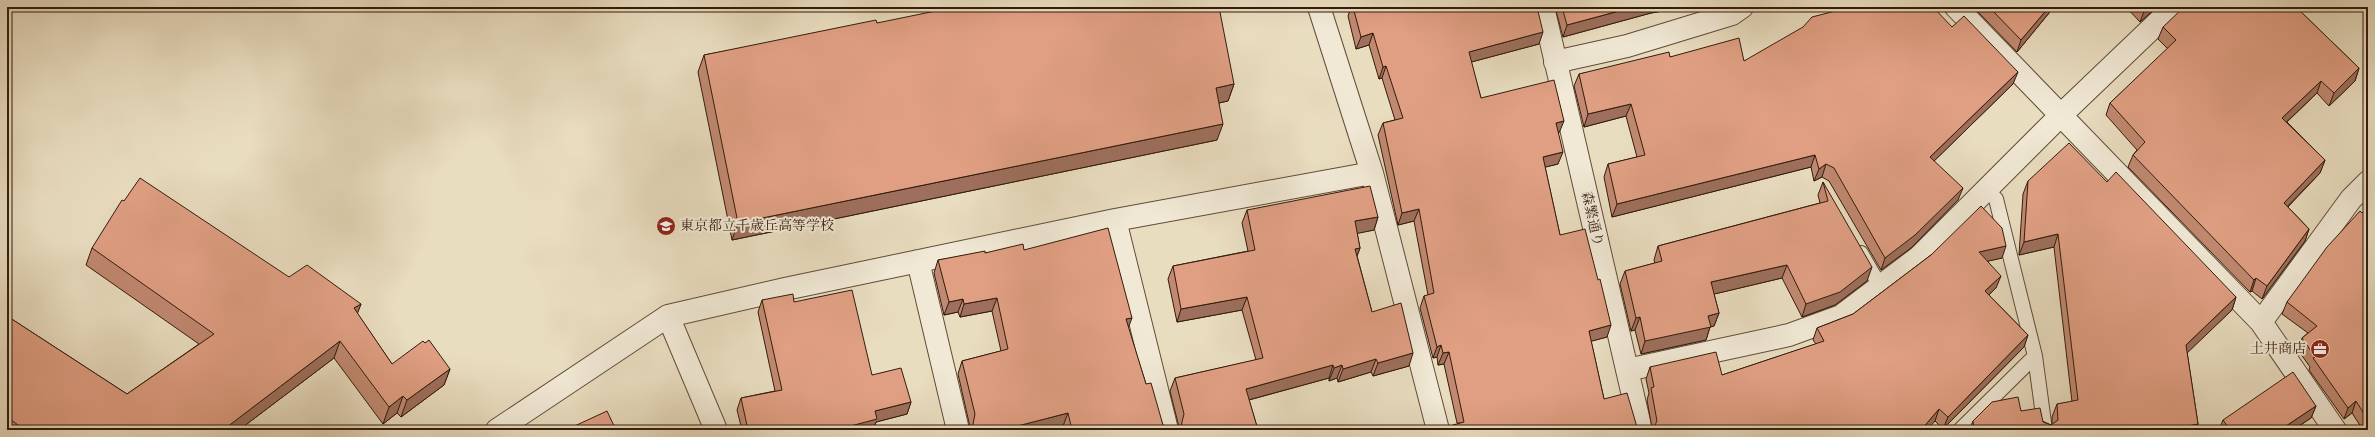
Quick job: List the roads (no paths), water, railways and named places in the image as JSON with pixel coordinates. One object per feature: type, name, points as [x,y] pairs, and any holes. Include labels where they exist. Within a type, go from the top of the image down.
[{"type":"street","points":[[1319,7],[1372,173],[1438,430]]},
{"type":"street","name":"森繁通り","points":[[1543,7],[1641,430]]},
{"type":"street","points":[[1555,62],[1627,46],[1732,14],[1742,7]]},
{"type":"street","points":[[1956,7],[2261,322],[2335,430]]},
{"type":"street","points":[[1627,370],[1789,335],[1841,316],[1920,257],[2061,115],[2174,7]]},
{"type":"street","points":[[497,430],[668,316],[918,261],[1115,220],[1372,173]]},
{"type":"street","points":[[2261,322],[2351,199],[2368,182]]},
{"type":"street","points":[[1115,220],[1167,430]]},
{"type":"street","points":[[918,261],[958,430]]},
{"type":"street","points":[[668,316],[716,430]]},
{"type":"lane","points":[[1986,189],[1996,199],[2035,356],[2045,430]]},
{"type":"lane","points":[[1853,239],[1880,286]]},
{"type":"lane","points":[[1960,430],[2035,356]]},
{"type":"place","name":"東京都立千歳丘高等学校","points":[[666,226]]},
{"type":"place","name":"土井商店","points":[[2320,349]]}]
